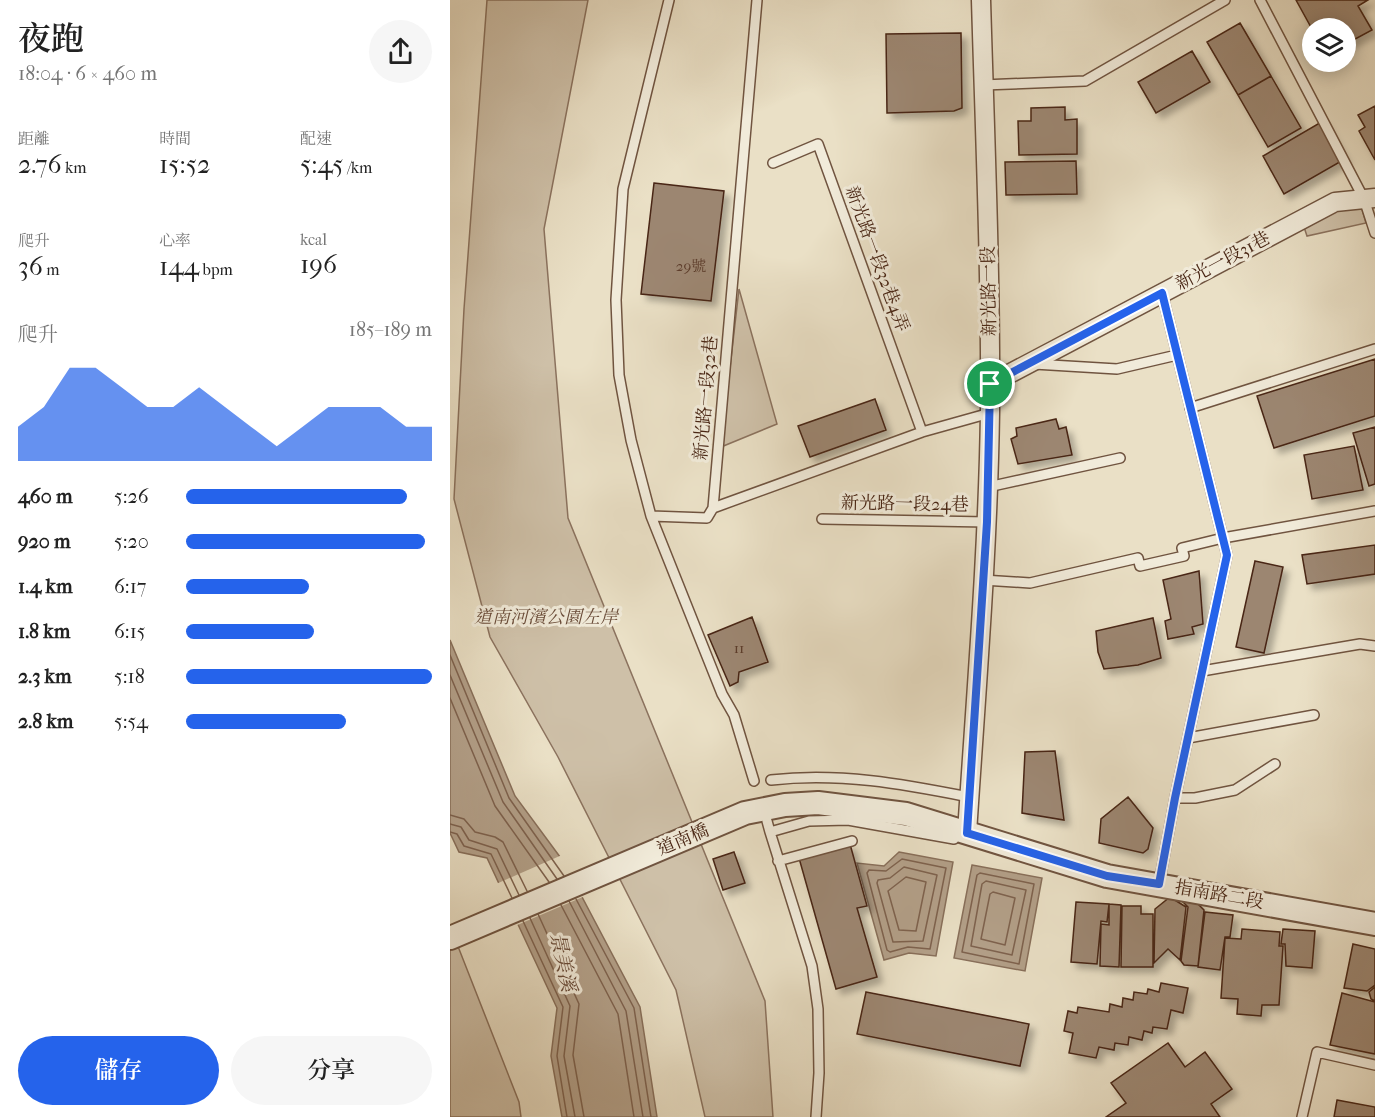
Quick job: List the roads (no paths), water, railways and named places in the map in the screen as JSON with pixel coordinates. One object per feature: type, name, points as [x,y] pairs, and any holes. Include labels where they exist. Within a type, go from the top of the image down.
[{"type":"street","name":"新光路一段","points":[[967,833],[987,522],[990,413],[981,0]]},
{"type":"street","name":"新光一段31巷","points":[[990,384],[1335,202],[1370,199]]},
{"type":"street","name":"道南橋","points":[[450,938],[745,813],[785,805],[818,803],[928,819]]},
{"type":"street","name":"指南路二段","points":[[928,819],[1107,876],[1375,924]]},
{"type":"lane","points":[[669,0],[623,189],[616,300],[620,375],[631,440],[651,516],[722,694],[734,715],[754,781]]},
{"type":"lane","name":"新光路一段32巷","points":[[713,508],[757,0]]},
{"type":"lane","points":[[983,85],[1085,81],[1213,3],[1225,0]]},
{"type":"lane","points":[[1260,0],[1370,199],[1375,233]]},
{"type":"lane","name":"新光路一段32巷4弄","points":[[773,163],[818,144],[922,432]]},
{"type":"lane","points":[[1159,884],[1227,555],[1162,293]]},
{"type":"lane","points":[[1191,408],[1375,349]]},
{"type":"lane","points":[[1027,364],[1117,369],[1177,355]]},
{"type":"lane","points":[[651,516],[706,518],[713,508],[922,432],[990,413]]},
{"type":"lane","points":[[988,487],[1120,458]]},
{"type":"lane","points":[[983,580],[1030,583],[1138,558],[1140,566],[1184,556],[1182,548],[1223,538],[1375,511]]},
{"type":"lane","name":"新光路一段24巷","points":[[822,519],[987,522]]},
{"type":"lane","points":[[1202,671],[1360,644],[1375,646]]},
{"type":"lane","points":[[1188,738],[1314,715]]},
{"type":"lane","points":[[1175,798],[1195,798],[1235,790],[1275,764]]},
{"type":"lane","points":[[771,780],[800,776],[850,777],[969,797]]},
{"type":"lane","points":[[770,832],[809,821],[848,820],[967,841],[967,833]]},
{"type":"lane","points":[[766,821],[812,966],[818,1010],[819,1074],[816,1117]]},
{"type":"lane","points":[[778,861],[852,841]]},
{"type":"lane","points":[[1302,1117],[1317,1052],[1375,1065]]},
{"type":"water","name":"景美溪","points":[[450,640],[515,796],[563,861],[640,1007],[657,1117],[562,1117],[551,1056],[557,1008],[487,858],[459,852],[450,833]]},
{"type":"water","points":[[899,852],[953,862],[936,956],[909,953],[884,960],[857,863],[884,866]]},
{"type":"water","points":[[972,865],[1042,878],[1025,971],[954,958]]},
{"type":"park label","name":"道南河濱公園左岸","points":[[546,617]]}]
